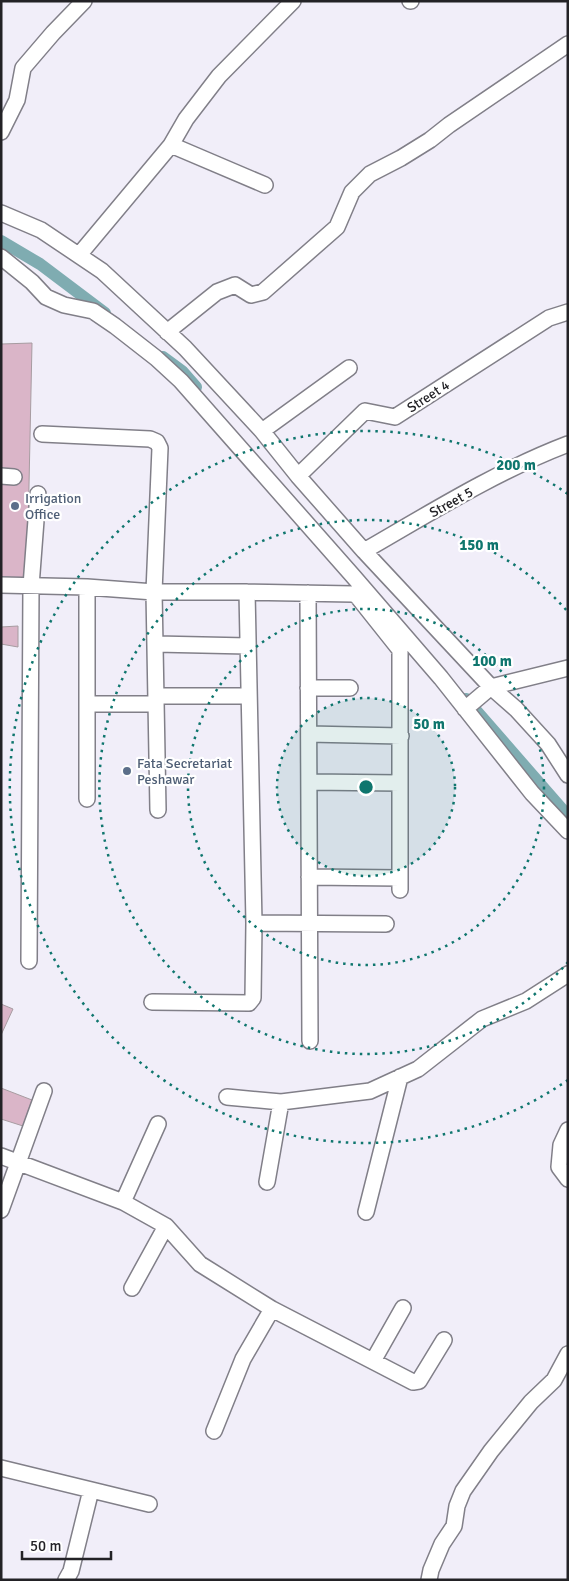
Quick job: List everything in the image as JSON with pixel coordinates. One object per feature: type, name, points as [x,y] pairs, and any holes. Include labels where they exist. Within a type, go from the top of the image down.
[{"type":"street","points":[[1,132],[17,100],[23,68],[84,1]]},
{"type":"street","points":[[78,255],[171,145],[186,119],[220,76],[293,1]]},
{"type":"street","points":[[167,332],[217,292],[235,285],[251,295],[263,292],[337,228],[352,192],[370,174],[430,140],[568,44]]},
{"type":"street","points":[[171,145],[265,185]]},
{"type":"street","points":[[1,213],[41,230],[102,271],[185,348],[262,431],[298,476],[364,551],[491,687],[516,708],[542,737],[568,775]]},
{"type":"street","points":[[1,257],[32,282],[46,297],[64,305],[93,311],[115,326],[156,358],[181,381],[441,678],[532,793],[568,832]]},
{"type":"street","name":"Street 4","points":[[298,476],[366,411],[395,417],[549,318],[568,312]]},
{"type":"street","points":[[262,431],[350,368]]},
{"type":"street","points":[[42,434],[150,439],[157,442],[160,448],[154,592],[158,810]]},
{"type":"street","name":"Street 5","points":[[364,551],[536,456],[568,444]]},
{"type":"street","points":[[29,961],[30,586],[38,494]]},
{"type":"street","points":[[1,584],[154,592],[308,593],[353,594],[356,596],[400,650],[400,884],[310,877]]},
{"type":"street","points":[[87,587],[87,799]]},
{"type":"street","points":[[152,1002],[249,1002],[253,998],[254,923],[247,592]]},
{"type":"street","points":[[308,593],[310,1041]]},
{"type":"street","points":[[156,644],[248,646]]},
{"type":"street","points":[[466,709],[491,687],[568,668]]},
{"type":"street","points":[[308,688],[350,688]]},
{"type":"street","points":[[87,704],[249,696]]},
{"type":"street","points":[[309,734],[401,736]]},
{"type":"street","points":[[309,782],[400,783]]},
{"type":"street","points":[[254,923],[386,924]]},
{"type":"street","points":[[227,1097],[281,1102],[370,1091],[418,1069],[482,1019],[526,1001],[568,974]]},
{"type":"street","points":[[366,1212],[400,1077]]},
{"type":"street","points":[[1,1210],[44,1091]]},
{"type":"street","points":[[266,1182],[281,1102]]},
{"type":"street","points":[[122,1202],[158,1124]]},
{"type":"street","points":[[568,1130],[562,1145],[559,1166],[568,1179]]},
{"type":"street","points":[[1,1156],[122,1202],[166,1226],[200,1264],[272,1309],[413,1382],[419,1381],[444,1340]]},
{"type":"street","points":[[132,1288],[166,1226]]},
{"type":"street","points":[[373,1361],[403,1308]]},
{"type":"street","points":[[214,1431],[243,1359],[272,1309]]},
{"type":"street","points":[[429,1580],[431,1570],[442,1544],[454,1526],[463,1491],[490,1452],[531,1402],[554,1380],[568,1354]]},
{"type":"street","points":[[1,1468],[149,1504]]},
{"type":"street","points":[[66,1580],[71,1571],[91,1490]]},
{"type":"building","name":"Irrigation Office","points":[[32,343],[27,580],[1,579],[1,344]]},
{"type":"building","points":[[18,626],[18,647],[1,644],[1,627]]},
{"type":"building","points":[[1,1004],[13,1009],[1,1035]]},
{"type":"building","points":[[1,1088],[32,1100],[23,1126],[1,1119]]},
{"type":"waterway","points":[[1,241],[40,264],[105,313]]},
{"type":"waterway","points":[[163,357],[182,371],[196,387]]},
{"type":"waterway","points":[[466,699],[568,816]]},
{"type":"place","name":"Irrigation Office","points":[[15,506]]},
{"type":"place","name":"Fata Secretariat Peshawar","points":[[127,771]]}]
